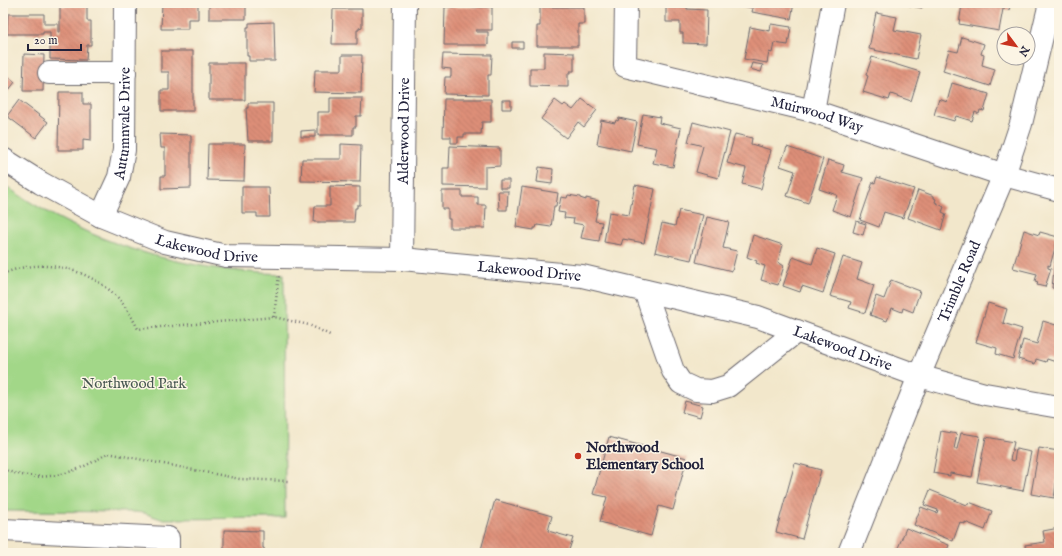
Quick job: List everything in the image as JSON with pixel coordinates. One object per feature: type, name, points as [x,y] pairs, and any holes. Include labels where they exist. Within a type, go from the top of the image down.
[{"type":"street","name":"Autumnvale Drive","points":[[101,216],[119,177],[123,157],[125,3]]},
{"type":"street","name":"Alderwood Drive","points":[[402,259],[405,3]]},
{"type":"street","name":"Muirwood Way","points":[[626,3],[625,66],[813,111],[1004,175],[1059,190]]},
{"type":"street","points":[[813,111],[833,3]]},
{"type":"street","name":"Trimble Road","points":[[849,553],[919,376],[1004,175],[1021,124],[1050,3]]},
{"type":"street","points":[[49,73],[125,73]]},
{"type":"street","name":"Lakewood Drive","points":[[3,158],[41,183],[101,216],[165,242],[226,256],[402,259],[582,276],[758,317],[919,376],[985,394],[1059,407]]},
{"type":"street","points":[[645,291],[673,371],[682,383],[696,390],[712,391],[728,386],[797,332]]},
{"type":"street","points":[[3,530],[168,545]]},
{"type":"path","points":[[3,274],[25,267],[42,266],[59,267],[76,271],[92,278],[119,299],[130,313],[138,329],[274,317],[309,325],[330,335]]},
{"type":"path","points":[[274,317],[279,274]]},
{"type":"path","points":[[3,469],[24,475],[59,475],[76,471],[92,464],[108,452],[240,479],[288,481]]},
{"type":"green space","name":"Northwood Park","points":[[3,184],[35,205],[68,223],[102,238],[137,250],[172,260],[209,267],[246,272],[284,274],[285,518],[161,519],[144,513],[135,512],[3,511]]},
{"type":"building","points":[[162,3],[198,3],[198,19],[188,19],[188,29],[161,29]]},
{"type":"building","points":[[209,3],[246,3],[246,19],[209,19]]},
{"type":"building","points":[[743,3],[794,3],[791,19],[752,12],[753,8],[742,6]]},
{"type":"building","points":[[895,3],[923,3],[922,8]]},
{"type":"building","points":[[979,3],[1011,3],[1009,10],[1003,9],[1000,26],[996,26],[996,30],[959,24],[962,4],[978,7]]},
{"type":"building","points":[[666,4],[687,4],[687,9],[707,10],[706,44],[683,43],[683,33],[680,33],[680,22],[666,22]]},
{"type":"building","points":[[60,6],[87,6],[87,21],[91,21],[91,45],[87,45],[86,60],[50,59],[50,32],[43,32],[43,34],[7,34],[8,14],[44,14],[44,24],[58,24],[58,32],[60,32]]},
{"type":"building","points":[[445,7],[492,7],[492,30],[476,30],[476,32],[488,32],[488,45],[444,45]]},
{"type":"building","points":[[540,7],[584,7],[584,24],[578,24],[578,46],[537,46],[537,26],[540,26]]},
{"type":"building","points":[[333,9],[362,9],[362,27],[357,30],[357,44],[332,44]]},
{"type":"building","points":[[876,13],[897,17],[894,30],[921,35],[916,59],[869,49]]},
{"type":"building","points":[[274,22],[275,61],[249,61],[249,56],[247,56],[247,27],[249,27],[249,23]]},
{"type":"building","points":[[771,24],[791,27],[788,45],[774,43],[772,53],[769,52],[767,63],[744,59],[750,27],[770,31]]},
{"type":"building","points":[[962,37],[984,44],[981,54],[984,55],[982,65],[995,69],[990,86],[943,71],[949,50],[958,52]]},
{"type":"building","points":[[512,42],[523,42],[523,48],[512,48]]},
{"type":"building","points":[[161,51],[193,51],[193,111],[161,111],[161,90],[169,90],[169,72],[161,72]]},
{"type":"building","points":[[544,52],[574,53],[574,71],[570,71],[570,73],[568,73],[568,87],[530,86],[530,68],[544,68]]},
{"type":"building","points":[[24,54],[44,55],[43,91],[23,91]]},
{"type":"building","points":[[443,54],[492,55],[491,75],[488,75],[488,95],[444,94],[445,77],[451,77],[451,69],[442,68]]},
{"type":"building","points":[[342,55],[362,55],[361,93],[314,92],[315,70],[342,70]]},
{"type":"building","points":[[872,57],[920,72],[911,101],[891,94],[889,100],[863,92],[868,76],[866,75]]},
{"type":"building","points":[[209,63],[245,63],[245,100],[209,100]]},
{"type":"building","points":[[752,63],[763,65],[761,72],[750,69]]},
{"type":"building","points":[[3,72],[15,82],[3,98]]},
{"type":"building","points":[[952,83],[989,94],[984,111],[980,110],[979,114],[975,112],[972,121],[956,116],[954,121],[934,115],[939,99],[947,102]]},
{"type":"building","points":[[59,92],[83,92],[83,104],[91,104],[91,140],[83,139],[83,150],[58,150]]},
{"type":"building","points":[[330,98],[362,98],[361,116],[356,116],[356,127],[353,127],[353,135],[318,135],[318,112],[330,112]]},
{"type":"building","points":[[444,99],[491,99],[491,122],[482,122],[481,134],[464,134],[464,137],[458,137],[458,143],[451,143],[451,137],[443,137]]},
{"type":"building","points":[[582,99],[597,110],[584,127],[578,122],[566,138],[541,119],[555,100],[563,106],[565,104],[573,110]]},
{"type":"building","points":[[19,100],[48,122],[36,138],[7,116]]},
{"type":"building","points":[[502,100],[511,100],[511,109],[502,109]]},
{"type":"building","points":[[248,103],[273,103],[273,141],[248,141],[246,108],[248,108]]},
{"type":"building","points":[[643,114],[660,117],[659,123],[681,128],[673,167],[653,163],[657,148],[637,144]]},
{"type":"building","points":[[619,118],[637,122],[631,151],[597,144],[601,120],[615,123]]},
{"type":"building","points":[[693,122],[730,132],[718,178],[696,172],[703,146],[688,142]]},
{"type":"building","points":[[315,130],[315,137],[301,137],[301,131]]},
{"type":"building","points":[[160,134],[191,135],[191,188],[161,189],[161,176],[165,176],[165,148],[161,148]]},
{"type":"building","points":[[735,134],[752,138],[751,144],[771,150],[761,189],[742,184],[746,168],[727,163]]},
{"type":"building","points":[[208,144],[245,144],[244,181],[207,180]]},
{"type":"building","points":[[341,144],[361,145],[360,182],[301,181],[302,159],[341,159]]},
{"type":"building","points":[[450,146],[500,148],[500,166],[485,167],[485,187],[443,186],[443,168],[449,168]]},
{"type":"building","points":[[787,147],[823,159],[808,203],[787,196],[795,171],[780,166]]},
{"type":"building","points":[[828,160],[844,165],[842,172],[863,178],[851,217],[832,210],[837,195],[819,189]]},
{"type":"building","points":[[539,167],[553,169],[552,184],[537,182]]},
{"type":"building","points":[[877,177],[914,189],[903,218],[884,212],[879,227],[860,220],[873,182],[875,183]]},
{"type":"building","points":[[500,180],[509,180],[509,188],[500,188]]},
{"type":"building","points":[[635,185],[655,189],[644,243],[623,239],[621,245],[604,242],[609,212],[629,215]]},
{"type":"building","points":[[330,186],[360,187],[360,205],[357,205],[357,208],[355,208],[354,222],[314,222],[315,206],[330,206]]},
{"type":"building","points":[[242,187],[269,187],[270,217],[257,217],[257,213],[242,213]]},
{"type":"building","points":[[522,187],[558,193],[556,206],[554,206],[551,227],[537,225],[534,230],[516,227]]},
{"type":"building","points":[[918,190],[934,196],[936,199],[935,202],[944,207],[942,212],[946,214],[941,230],[908,218]]},
{"type":"building","points":[[442,191],[462,191],[462,197],[478,197],[478,205],[486,205],[485,228],[450,228],[448,209],[442,209]]},
{"type":"building","points":[[498,191],[508,191],[507,210],[499,210]]},
{"type":"building","points":[[568,195],[580,197],[586,200],[586,198],[599,201],[595,221],[602,222],[599,241],[581,238],[584,225],[573,223],[574,219],[564,218],[565,213],[558,212],[561,197],[567,198]]},
{"type":"building","points":[[679,210],[703,215],[691,260],[655,252],[662,223],[675,226]]},
{"type":"building","points":[[707,217],[729,222],[723,248],[737,251],[732,271],[696,262]]},
{"type":"building","points":[[856,221],[866,224],[863,235],[853,232]]},
{"type":"building","points":[[1024,230],[1039,235],[1040,232],[1058,237],[1050,266],[1048,265],[1048,268],[1051,269],[1045,287],[1037,285],[1038,282],[1035,281],[1037,274],[1013,268]]},
{"type":"building","points":[[753,235],[783,245],[778,262],[784,266],[778,285],[761,280],[765,266],[756,263],[757,261],[747,257]]},
{"type":"building","points":[[817,248],[835,254],[823,293],[802,286],[800,292],[783,286],[793,257],[812,264]]},
{"type":"building","points":[[1056,250],[1059,250],[1059,289],[1052,288]]},
{"type":"building","points":[[843,257],[862,263],[857,279],[874,285],[865,313],[849,308],[851,302],[830,296]]},
{"type":"building","points":[[891,280],[920,291],[913,312],[903,308],[902,312],[892,308],[887,321],[870,315],[876,296],[884,299]]},
{"type":"building","points":[[988,303],[1007,309],[1003,323],[1022,329],[1013,359],[996,354],[997,348],[976,342]]},
{"type":"building","points":[[1043,321],[1059,326],[1059,350],[1056,362],[1047,359],[1046,362],[1036,359],[1035,364],[1018,359],[1023,340],[1037,344]]},
{"type":"building","points":[[685,401],[703,406],[700,417],[682,412]]},
{"type":"building","points":[[941,431],[957,434],[954,449],[957,449],[961,433],[980,436],[972,477],[950,473],[950,476],[933,473]]},
{"type":"building","points":[[609,437],[687,458],[673,510],[659,506],[651,536],[600,522],[607,497],[593,494]]},
{"type":"building","points":[[986,437],[1014,442],[1010,460],[1014,461],[1016,449],[1031,452],[1023,491],[977,482]]},
{"type":"building","points":[[1039,448],[1059,451],[1059,472],[1058,471],[1054,498],[1031,494]]},
{"type":"building","points":[[795,463],[821,470],[802,539],[776,532]]},
{"type":"building","points":[[930,490],[967,505],[969,502],[992,511],[985,530],[965,522],[965,524],[960,522],[953,541],[914,525],[921,507],[937,513],[938,510],[924,505]]},
{"type":"building","points":[[495,500],[552,516],[548,531],[573,538],[568,553],[480,553]]},
{"type":"building","points":[[906,528],[949,545],[946,553],[896,553]]},
{"type":"building","points":[[1059,528],[1059,553],[1026,553],[1025,545],[1045,542],[1043,531]]},
{"type":"building","points":[[224,530],[263,531],[263,548],[265,553],[221,553],[224,552]]},
{"type":"place","name":"Northwood Elementary School","points":[[578,456]]}]
